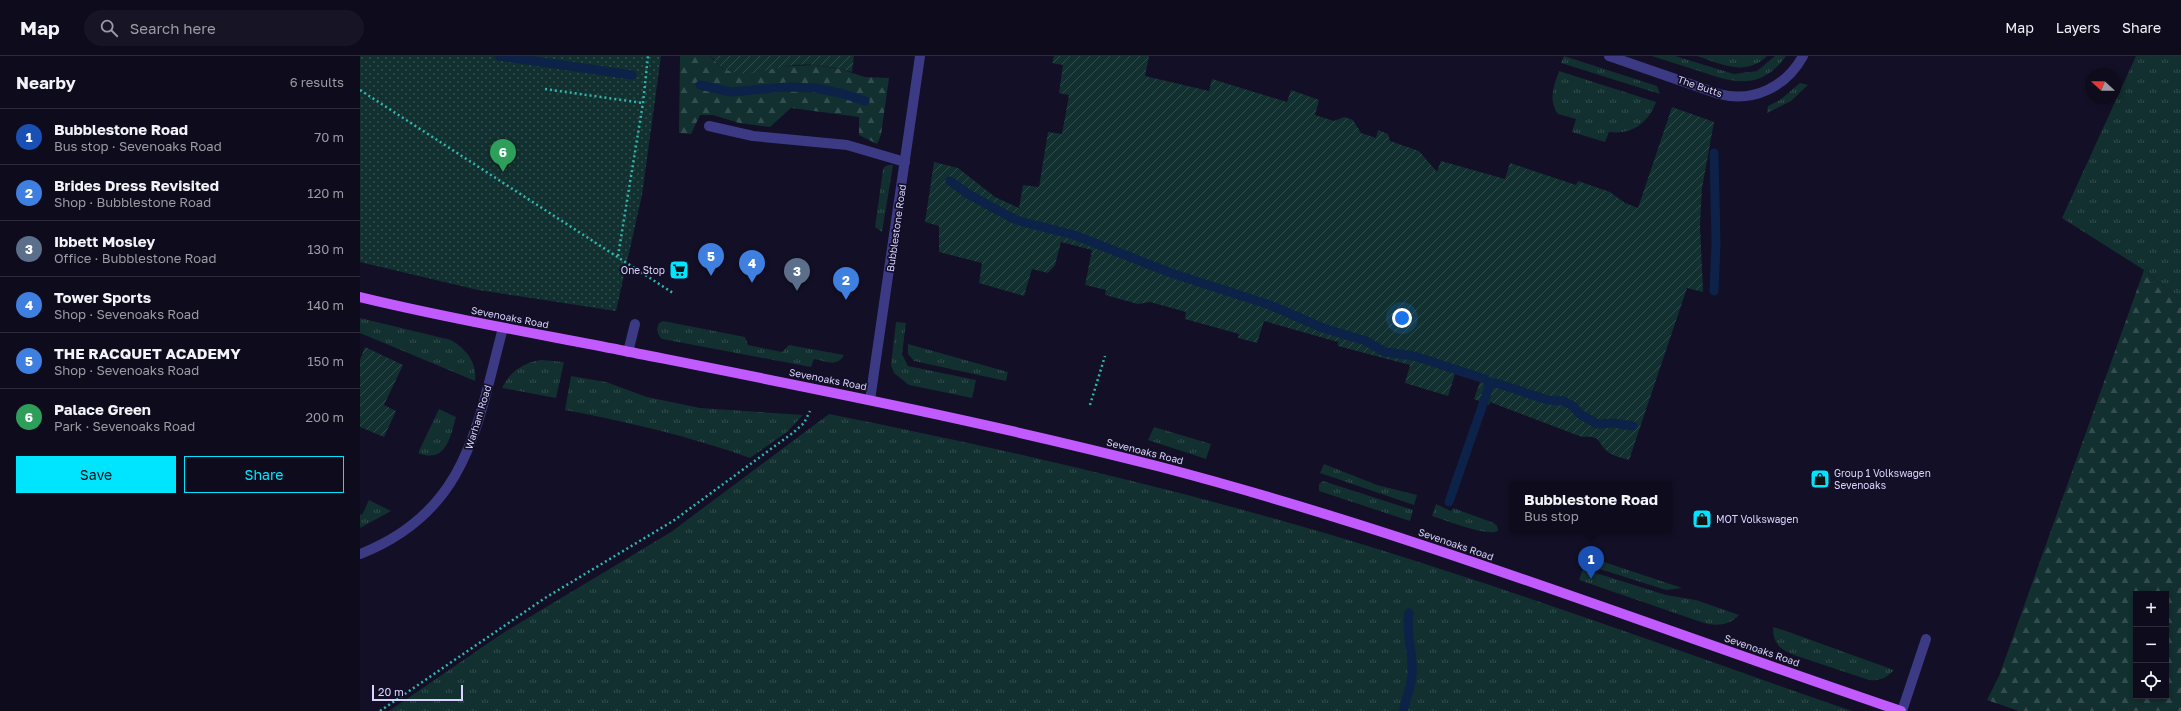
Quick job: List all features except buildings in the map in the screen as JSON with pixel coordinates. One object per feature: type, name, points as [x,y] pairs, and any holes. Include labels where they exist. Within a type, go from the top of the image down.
[{"type":"main road","name":"Sevenoaks Road","points":[[360,297],[503,328],[870,400],[1065,443],[1260,494],[1494,570],[1901,711]]},
{"type":"street","name":"Bubblestone Road","points":[[870,400],[920,56]]},
{"type":"street","name":"The Butts","points":[[1609,56],[1719,94],[1738,97],[1758,94],[1779,84],[1796,67],[1803,56]]},
{"type":"street","points":[[709,126],[753,136],[847,145],[905,162]]},
{"type":"street","points":[[628,352],[635,324]]},
{"type":"street","name":"Warham Road","points":[[360,554],[388,540],[422,515],[445,492],[467,453],[478,424],[503,328]]},
{"type":"street","points":[[1901,711],[1926,639]]},
{"type":"path","points":[[618,256],[643,103],[648,56]]},
{"type":"path","points":[[545,89],[643,103]]},
{"type":"path","points":[[360,90],[618,256],[673,294]]},
{"type":"path","points":[[1090,405],[1104,356]]},
{"type":"path","points":[[380,711],[545,598],[673,521],[794,432],[804,423],[810,411]]},
{"type":"green space","points":[[360,56],[661,56],[642,195],[616,311],[478,290],[360,262]]},
{"type":"green space","points":[[680,56],[710,56],[723,69],[815,65],[840,69],[865,77],[889,78],[881,135],[877,144],[859,135],[859,117],[791,108],[770,127],[739,123],[713,115],[700,115],[691,134],[679,133]]},
{"type":"green space","points":[[710,56],[854,56],[852,72],[824,66],[802,65],[786,66],[760,72],[743,73],[724,69]]},
{"type":"green space","points":[[1054,56],[1149,56],[1145,76],[1209,91],[1212,79],[1287,102],[1291,90],[1319,100],[1315,115],[1334,121],[1344,117],[1353,120],[1361,133],[1376,138],[1378,130],[1388,134],[1390,141],[1419,151],[1437,172],[1441,161],[1505,179],[1510,163],[1576,185],[1578,181],[1610,192],[1625,203],[1638,208],[1672,107],[1714,122],[1702,188],[1700,224],[1703,292],[1687,288],[1629,460],[1610,453],[1596,438],[1582,437],[1490,402],[1489,405],[1474,399],[1480,382],[1455,374],[1448,396],[1405,383],[1410,365],[1338,346],[1338,342],[1264,321],[1257,343],[1238,338],[1239,334],[1185,319],[1186,312],[1150,302],[1138,304],[1105,295],[1106,290],[1085,285],[1092,250],[1061,242],[1055,265],[1048,273],[1032,269],[1024,296],[979,283],[982,263],[939,252],[939,226],[925,222],[934,162],[958,168],[995,197],[1019,208],[1023,185],[1039,187],[1048,132],[1062,134],[1069,95],[1059,93],[1063,65],[1052,63]]},
{"type":"green space","points":[[1564,56],[1657,86],[1660,94],[1561,63]]},
{"type":"green space","points":[[1652,56],[1675,56],[1734,74],[1757,71],[1775,56],[1786,56],[1777,67],[1767,75],[1757,79],[1735,81],[1724,79]]},
{"type":"green space","points":[[1697,56],[1767,56],[1751,66],[1733,67]]},
{"type":"green space","points":[[2136,56],[2181,56],[2181,300],[2144,270],[2062,218],[2114,104],[2121,104],[2121,89]]},
{"type":"green space","points":[[1559,71],[1656,102],[1653,110],[1638,126],[1624,132],[1609,132],[1605,142],[1572,132],[1576,119],[1558,114],[1553,103],[1555,82]]},
{"type":"green space","points":[[1800,83],[1808,85],[1791,101],[1767,113],[1768,106],[1780,100]]},
{"type":"green space","points":[[893,165],[882,232],[875,227],[883,170],[884,167]]},
{"type":"green space","points":[[2144,270],[2181,300],[2181,711],[2019,711],[1987,700],[1999,676]]},
{"type":"green space","points":[[360,318],[451,340],[466,352],[472,362],[475,381],[360,333]]},
{"type":"green space","points":[[663,321],[745,337],[748,345],[782,352],[789,345],[844,355],[835,363],[814,359],[811,367],[662,339],[657,330],[659,323]]},
{"type":"green space","points":[[896,322],[906,323],[902,354],[908,366],[976,380],[972,398],[909,385],[894,373],[891,365]]},
{"type":"green space","points":[[908,344],[1008,372],[1006,381],[914,361],[908,354]]},
{"type":"green space","points":[[365,347],[403,365],[384,405],[396,411],[384,437],[360,427],[360,360]]},
{"type":"green space","points":[[541,360],[564,362],[556,398],[502,388],[513,372],[528,363]]},
{"type":"green space","points":[[571,376],[606,382],[647,397],[700,408],[803,415],[787,432],[750,458],[658,430],[565,410]]},
{"type":"green space","points":[[439,409],[456,417],[449,441],[441,452],[435,455],[418,453]]},
{"type":"green space","points":[[829,414],[1038,459],[1245,510],[1381,550],[1499,588],[1852,711],[389,711],[503,633],[671,532]]},
{"type":"green space","points":[[1154,427],[1211,444],[1206,459],[1148,440]]},
{"type":"green space","points":[[1324,464],[1377,485],[1417,495],[1414,505],[1320,473]]},
{"type":"green space","points":[[1323,481],[1413,510],[1410,521],[1319,491],[1319,484]]},
{"type":"green space","points":[[369,500],[391,511],[360,528],[360,514],[362,515]]},
{"type":"green space","points":[[1436,504],[1451,511],[1453,508],[1494,523],[1497,526],[1498,531],[1485,532],[1476,530],[1432,516]]},
{"type":"green space","points":[[1587,556],[1682,588],[1666,590],[1584,564]]},
{"type":"green space","points":[[1583,569],[1666,595],[1696,600],[1739,615],[1735,619],[1723,624],[1714,625],[1704,623],[1579,580]]},
{"type":"green space","points":[[1773,627],[1894,670],[1883,678],[1869,680],[1794,655],[1778,645],[1774,637]]},
{"type":"waterway","points":[[499,56],[632,75]]},
{"type":"waterway","points":[[700,85],[731,92],[786,87],[815,88],[841,93],[865,101]]},
{"type":"waterway","points":[[1714,153],[1716,243],[1714,291]]},
{"type":"waterway","points":[[950,181],[968,194],[1016,220],[1074,235],[1171,273],[1270,305],[1323,328],[1366,341],[1385,352],[1414,356],[1485,379],[1490,384]]},
{"type":"waterway","points":[[1490,384],[1496,383],[1548,400],[1563,401],[1573,406],[1580,414],[1597,424],[1614,423],[1633,426]]},
{"type":"waterway","points":[[1449,502],[1490,384]]},
{"type":"waterway","points":[[1403,711],[1410,688],[1412,675],[1412,659],[1408,628],[1409,613]]},
{"type":"place","name":"Palace Green","points":[[503,172]]},
{"type":"place","name":"One Stop","points":[[679,270]]},
{"type":"place","name":"THE RACQUET ACADEMY","points":[[711,276]]},
{"type":"place","name":"Tower Sports","points":[[752,283]]},
{"type":"place","name":"Ibbett Mosley","points":[[797,291]]},
{"type":"place","name":"Brides Dress Revisited","points":[[846,300]]},
{"type":"place","name":"Group 1 Volkswagen Sevenoaks","points":[[1820,479]]},
{"type":"place","name":"MOT Volkswagen","points":[[1702,519]]},
{"type":"place","name":"Bubblestone Road","points":[[1591,579]]}]
